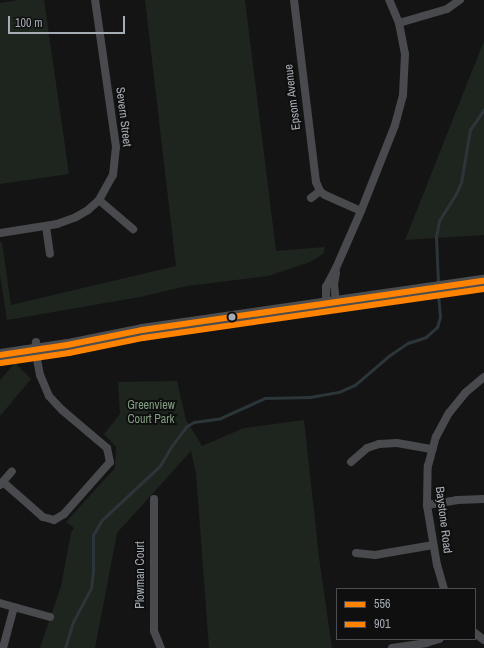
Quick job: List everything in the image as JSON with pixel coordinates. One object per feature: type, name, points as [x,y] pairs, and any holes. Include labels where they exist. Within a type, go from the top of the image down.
[{"type":"main road","points":[[0,355],[37,347],[142,330],[484,281]]},
{"type":"main road","points":[[0,347],[37,347]]},
{"type":"street","name":"Severn Street","points":[[0,233],[63,223],[76,217],[88,210],[99,200],[113,175],[116,152],[95,0]]},
{"type":"street","name":"Epsom Avenue","points":[[294,0],[315,174],[320,191]]},
{"type":"street","points":[[331,303],[326,287],[361,211],[395,125],[403,95],[405,54],[399,23],[389,0]]},
{"type":"street","points":[[399,23],[447,9],[460,0]]},
{"type":"street","points":[[311,198],[320,191],[331,199],[361,211]]},
{"type":"street","points":[[99,200],[133,229]]},
{"type":"street","points":[[46,226],[50,254]]},
{"type":"street","points":[[12,471],[1,484],[43,517],[54,520],[64,514],[110,462],[110,456],[107,448],[54,402],[45,388],[40,375],[37,347]]},
{"type":"street","name":"Baystone Road","points":[[444,588],[433,545],[427,505],[426,482],[432,449],[452,408],[465,393],[484,377]]},
{"type":"street","points":[[351,462],[366,448],[379,444],[398,443],[432,449]]},
{"type":"street","points":[[427,505],[458,500],[484,499]]},
{"type":"street","name":"Plowman Court","points":[[154,500],[154,631],[161,648]]},
{"type":"street","points":[[356,553],[375,555],[433,545]]},
{"type":"street","points":[[0,603],[50,617]]},
{"type":"street","points":[[3,648],[14,607]]},
{"type":"street","points":[[476,634],[484,640]]},
{"type":"street","points":[[392,648],[436,640]]},
{"type":"green space","points":[[19,0],[44,0],[69,174],[0,184],[0,3]]},
{"type":"green space","points":[[145,0],[245,0],[276,251],[325,247],[323,254],[310,262],[268,276],[187,286],[140,297],[7,320],[0,276],[0,242],[2,242],[11,305],[176,266]]},
{"type":"green space","points":[[484,41],[484,235],[405,240]]},
{"type":"green space","points":[[15,363],[31,379],[0,416],[0,380]]},
{"type":"green space","name":"Greenview Court Park","points":[[177,381],[186,420],[202,446],[244,428],[304,420],[319,557],[332,648],[209,648],[196,473],[191,451],[117,533],[95,648],[40,648],[61,586],[71,533],[74,528],[66,522],[115,468],[116,447],[104,434],[120,414],[118,382]]},
{"type":"waterway","points":[[438,283],[436,237],[439,221],[461,183],[470,130],[484,109]]},
{"type":"waterway","points":[[65,648],[73,622],[91,588],[93,571],[93,535],[102,520],[160,466],[171,447],[187,426],[194,422],[221,418],[265,398],[310,397],[339,392],[355,385],[390,355],[408,343],[426,337],[437,327],[440,317],[438,292]]},
{"type":"transit line","name":"556","points":[[0,355],[67,345],[142,330],[484,281]]},
{"type":"transit line","name":"901","points":[[1,363],[69,353],[143,338],[484,289]]}]
